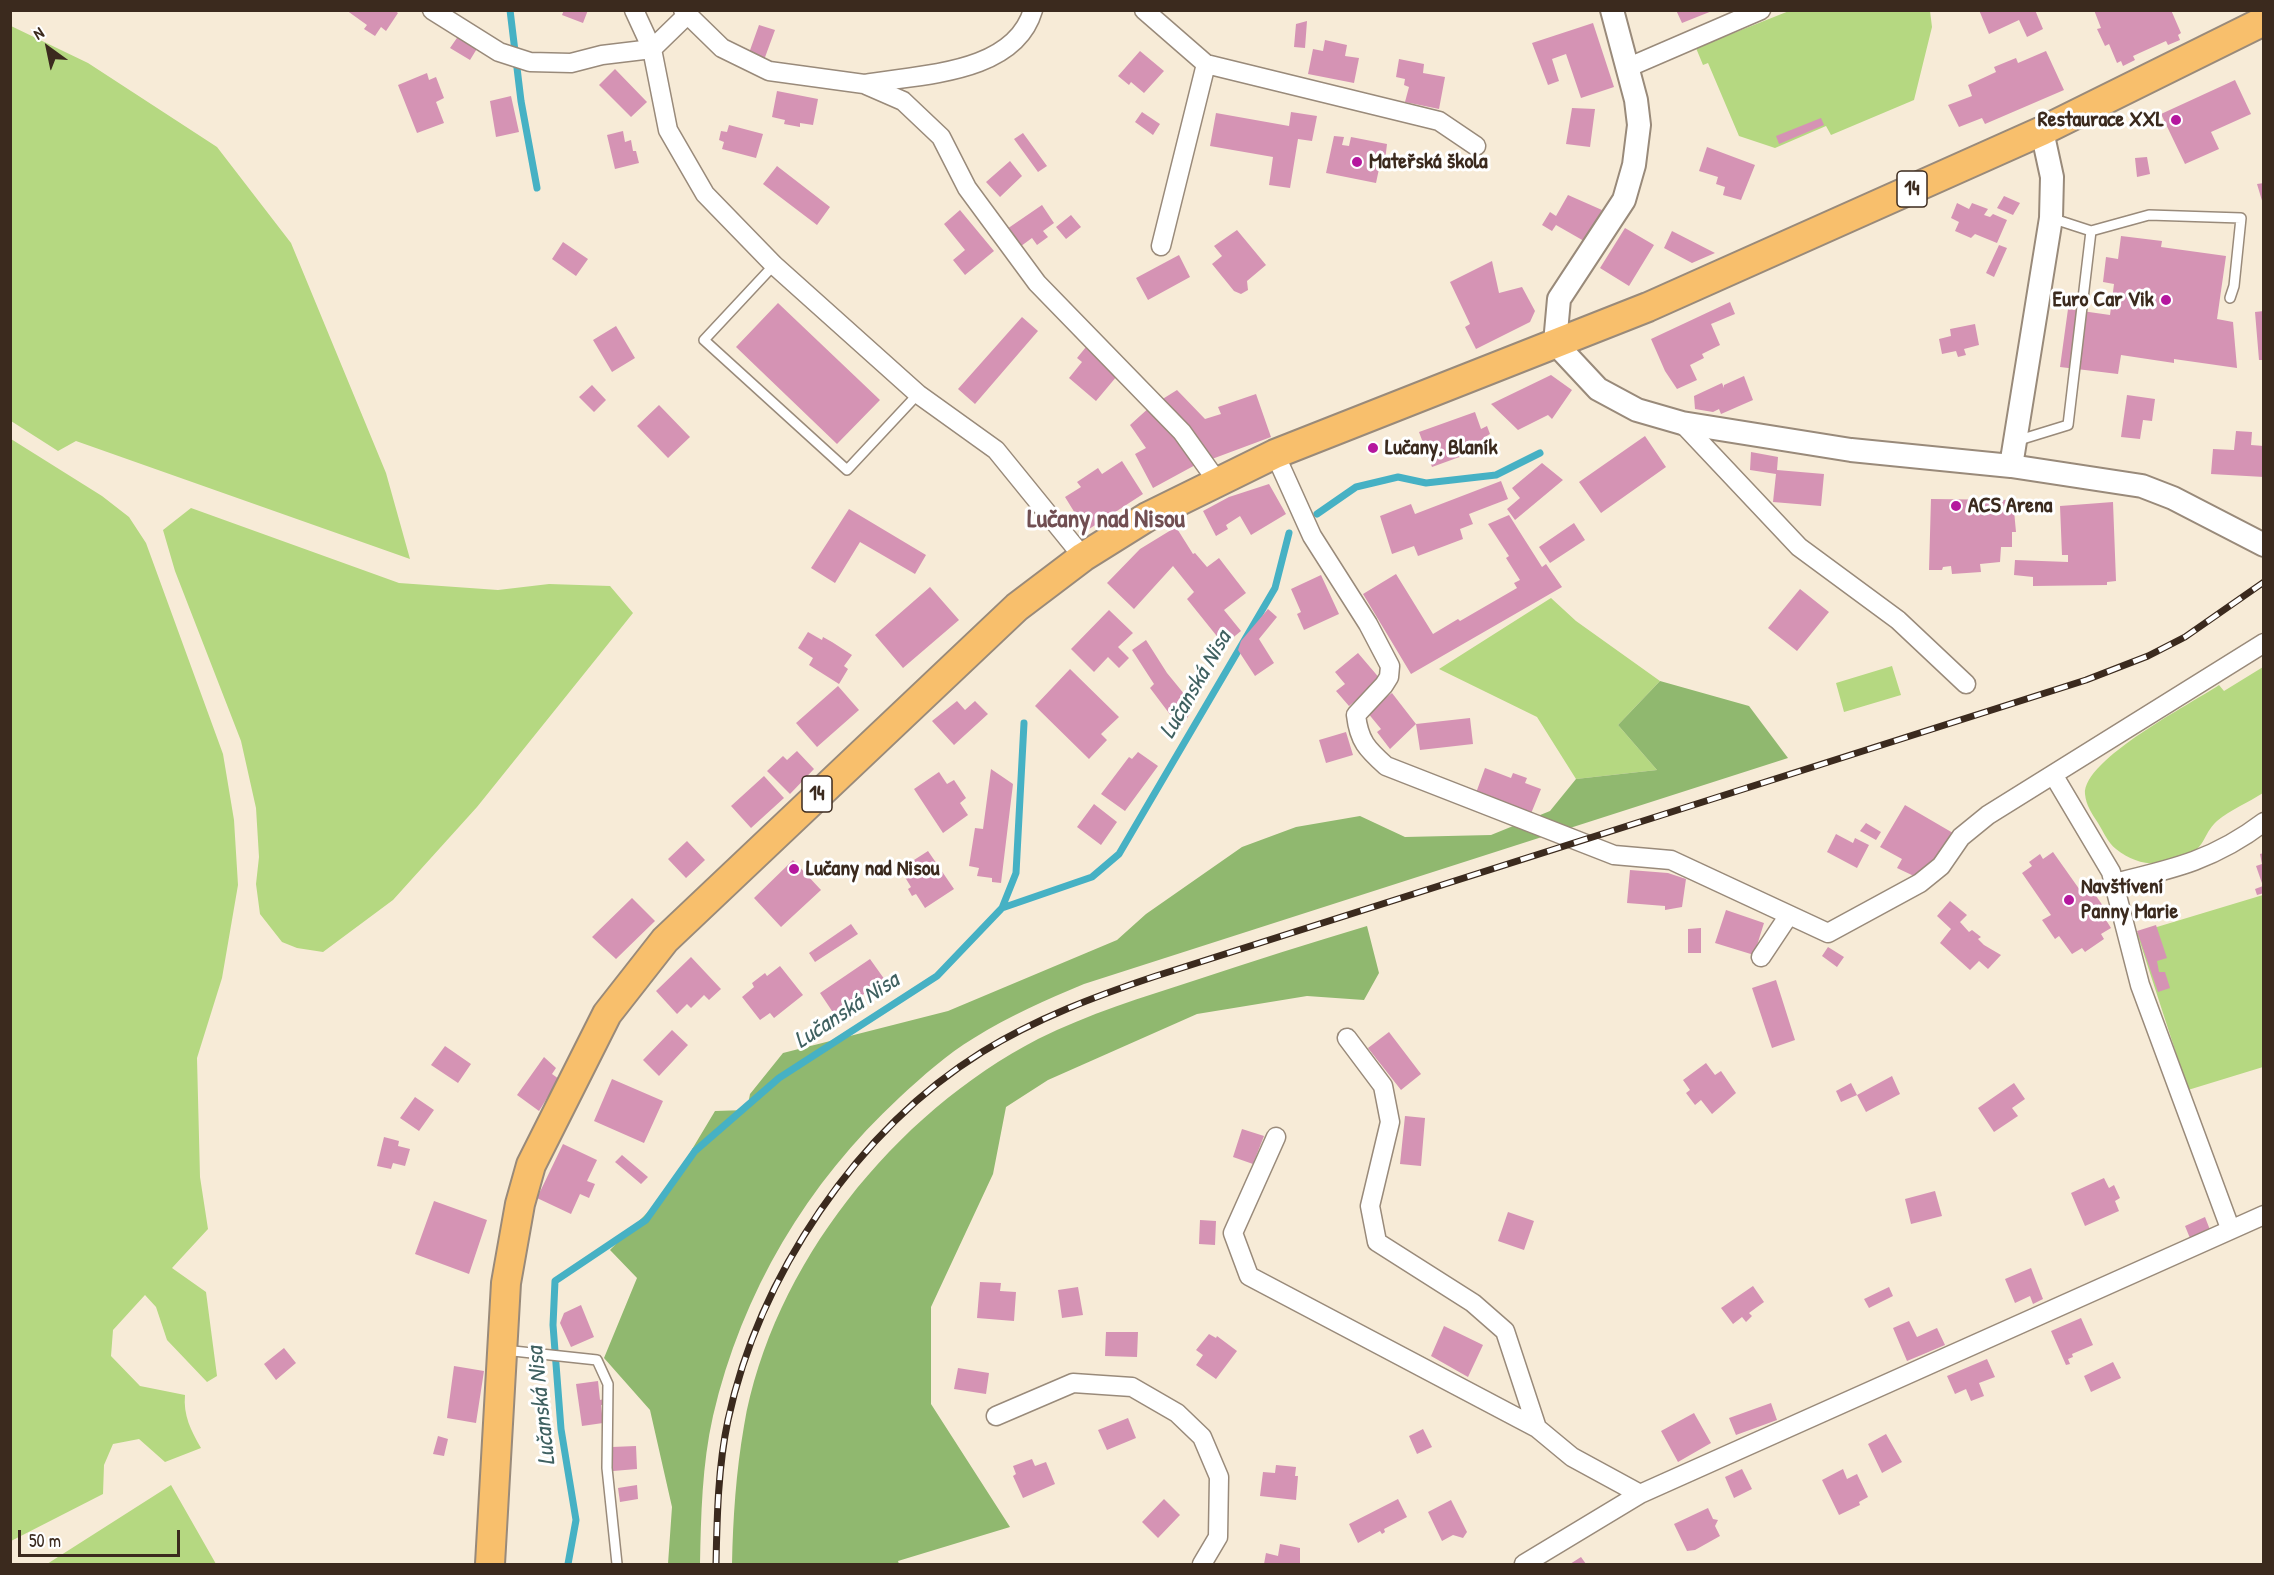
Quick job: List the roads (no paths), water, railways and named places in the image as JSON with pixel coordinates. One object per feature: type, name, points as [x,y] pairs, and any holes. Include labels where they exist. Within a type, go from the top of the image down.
[{"type":"main road","name":"14","points":[[490,1564],[506,1283],[520,1204],[531,1165],[607,1014],[665,940],[1017,607],[1083,557],[1147,517],[1217,481],[1275,454],[1648,307],[2042,131],[2264,21]]},
{"type":"street","points":[[432,10],[499,52],[530,62],[571,63],[602,55],[652,49],[685,13],[722,48],[769,70],[864,84],[903,101],[941,137],[967,188],[1037,283],[1182,432],[1217,481]]},
{"type":"street","points":[[634,10],[652,49],[668,130],[705,194],[774,265],[918,394],[996,450],[1083,557]]},
{"type":"street","points":[[864,84],[952,71],[983,60],[1010,47],[1028,27],[1033,10]]},
{"type":"street","points":[[1144,10],[1206,64],[1439,121],[1476,146]]},
{"type":"street","points":[[1612,10],[1629,67],[1639,125],[1634,165],[1624,200],[1559,299],[1554,343],[1598,389],[1636,410],[1682,423],[1851,450],[2011,466],[2142,486],[2173,498],[2262,543]]},
{"type":"street","points":[[1629,67],[1761,10]]},
{"type":"street","points":[[1161,246],[1206,64]]},
{"type":"street","points":[[2011,466],[2050,218],[2052,177],[2042,131]]},
{"type":"street","points":[[1682,423],[1799,547],[1898,620],[1966,684]]},
{"type":"street","points":[[1275,454],[1312,536],[1368,624],[1390,666],[1389,677],[1384,685],[1356,715],[1357,730],[1366,749],[1386,766],[1614,855],[1671,860],[1828,933],[1920,884],[1941,866],[1961,837],[1988,815],[2054,776],[2264,643]]},
{"type":"street","points":[[2054,776],[2111,872],[2140,985],[2230,1228]]},
{"type":"street","points":[[2114,883],[2187,866],[2236,844],[2264,822]]},
{"type":"street","points":[[1761,957],[1789,915]]},
{"type":"street","points":[[1347,1038],[1383,1086],[1390,1122],[1370,1206],[1377,1242],[1473,1304],[1505,1330],[1537,1428]]},
{"type":"street","points":[[1276,1137],[1233,1233],[1249,1276],[1537,1428],[1572,1457],[1640,1494]]},
{"type":"street","points":[[1524,1564],[1640,1494],[2230,1228],[2264,1215]]},
{"type":"street","points":[[996,1416],[1073,1383],[1132,1388],[1177,1413],[1202,1437],[1219,1477],[1218,1537],[1203,1564]]},
{"type":"lane","points":[[2050,218],[2091,231],[2149,215],[2241,218],[2235,286],[2230,298]]},
{"type":"lane","points":[[2016,441],[2068,425],[2077,371],[2091,231]]},
{"type":"lane","points":[[774,265],[704,340],[847,470],[918,394]]},
{"type":"lane","points":[[502,1350],[597,1360],[608,1384],[607,1468],[617,1564]]},
{"type":"waterway","points":[[510,10],[521,101],[537,188]]},
{"type":"waterway","name":"Lučanská Nisa","points":[[1317,514],[1356,487],[1398,477],[1426,483],[1496,475],[1540,453]]},
{"type":"waterway","name":"Lučanská Nisa","points":[[568,1564],[576,1520],[561,1429],[553,1325],[555,1281],[646,1220],[695,1151],[779,1078],[937,976],[1002,908],[1092,877],[1119,854],[1275,588],[1289,533]]},
{"type":"waterway","points":[[1002,908],[1016,873],[1024,723]]},
{"type":"railway","points":[[716,1564],[720,1474],[728,1420],[743,1366],[763,1313],[789,1261],[820,1211],[855,1165],[894,1122],[936,1084],[982,1052],[1067,1009],[1156,976],[2086,680],[2148,656],[2185,637],[2264,582]]},
{"type":"place","name":"Restaurace XXL","points":[[2176,120]]},
{"type":"place","name":"Mateřská škola","points":[[1357,162]]},
{"type":"place","name":"Euro Car Vik","points":[[2166,300]]},
{"type":"place","name":"Lučany, Blaník","points":[[1373,448]]},
{"type":"place","name":"ACS Arena","points":[[1956,506]]},
{"type":"place","name":"Lučany nad Nisou","points":[[794,869]]},
{"type":"place","name":"Navštívení Panny Marie","points":[[2069,900]]},
{"type":"district","name":"Lučany nad Nisou","points":[[1106,520]]}]
